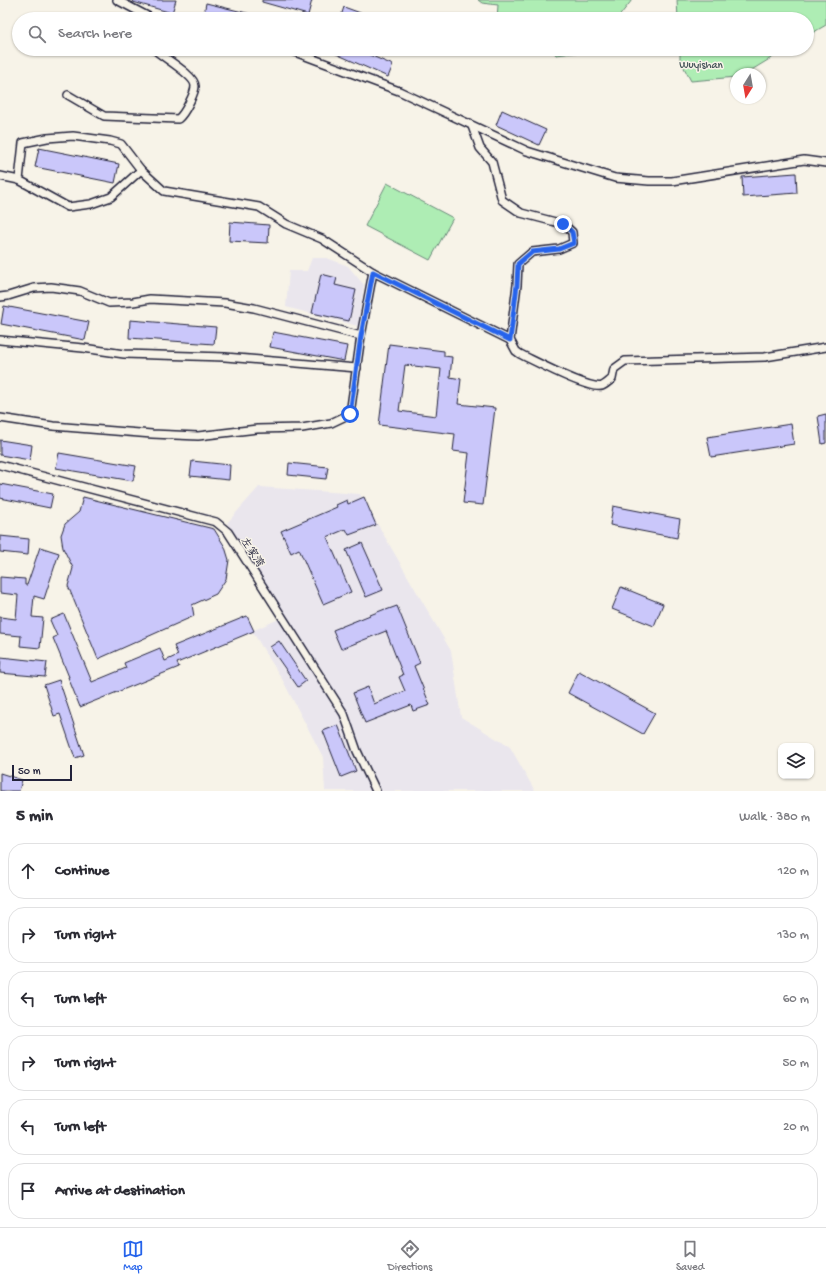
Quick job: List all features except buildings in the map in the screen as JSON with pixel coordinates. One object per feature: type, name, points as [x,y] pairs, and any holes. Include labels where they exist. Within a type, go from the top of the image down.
[{"type":"street","points":[[117,0],[134,12]]},
{"type":"street","points":[[68,95],[104,116],[178,119],[183,115],[193,96],[195,85],[193,80],[163,56]]},
{"type":"street","points":[[306,56],[399,91],[527,151],[615,178],[649,181],[672,181],[804,160],[826,163]]},
{"type":"street","points":[[472,126],[480,148],[492,162],[502,200],[521,213],[563,224],[572,232],[574,243],[559,249],[532,252],[518,264],[517,285],[510,340]]},
{"type":"street","points":[[19,180],[23,143],[47,138],[73,136],[121,144],[141,170],[164,191],[259,207],[286,224],[322,239],[373,272],[510,340],[516,351],[520,354],[557,372],[591,385],[602,386],[612,379],[614,370],[625,361],[766,356],[826,347]]},
{"type":"street","points":[[0,176],[19,180],[68,207],[91,204],[111,197],[141,170]]},
{"type":"street","points":[[0,418],[53,426],[198,436],[257,429],[310,427],[331,423],[350,414],[361,336],[373,272]]},
{"type":"street","points":[[0,297],[34,288],[51,287],[80,291],[109,303],[133,302],[150,299],[225,303],[254,308],[361,336]]},
{"type":"street","points":[[0,340],[83,348],[124,354],[225,357],[356,368]]},
{"type":"street","name":"左家湾","points":[[0,465],[216,522],[228,532],[344,714],[357,751],[376,791]]},
{"type":"shaded area","points":[[312,258],[327,258],[348,266],[364,285],[358,326],[286,307],[289,271],[307,271]]},
{"type":"shaded area","points":[[259,487],[360,494],[451,651],[461,717],[510,747],[535,791],[325,791],[323,757],[282,679],[252,631],[279,619],[227,523]]},
{"type":"green space","points":[[478,0],[632,0],[623,12],[498,12],[498,5],[482,3]]},
{"type":"green space","points":[[677,0],[826,0],[826,25],[814,32],[814,12],[678,12]]},
{"type":"green space","name":"Wuyishan","points":[[680,56],[775,56],[755,68],[730,68],[730,78],[691,81],[680,60]]},
{"type":"green space","points":[[387,183],[453,218],[430,260],[365,226]]},
{"type":"route","points":[[350,414],[361,336],[373,272],[510,340],[517,285],[518,264],[532,252],[559,249],[574,243],[572,232],[563,224]]}]
